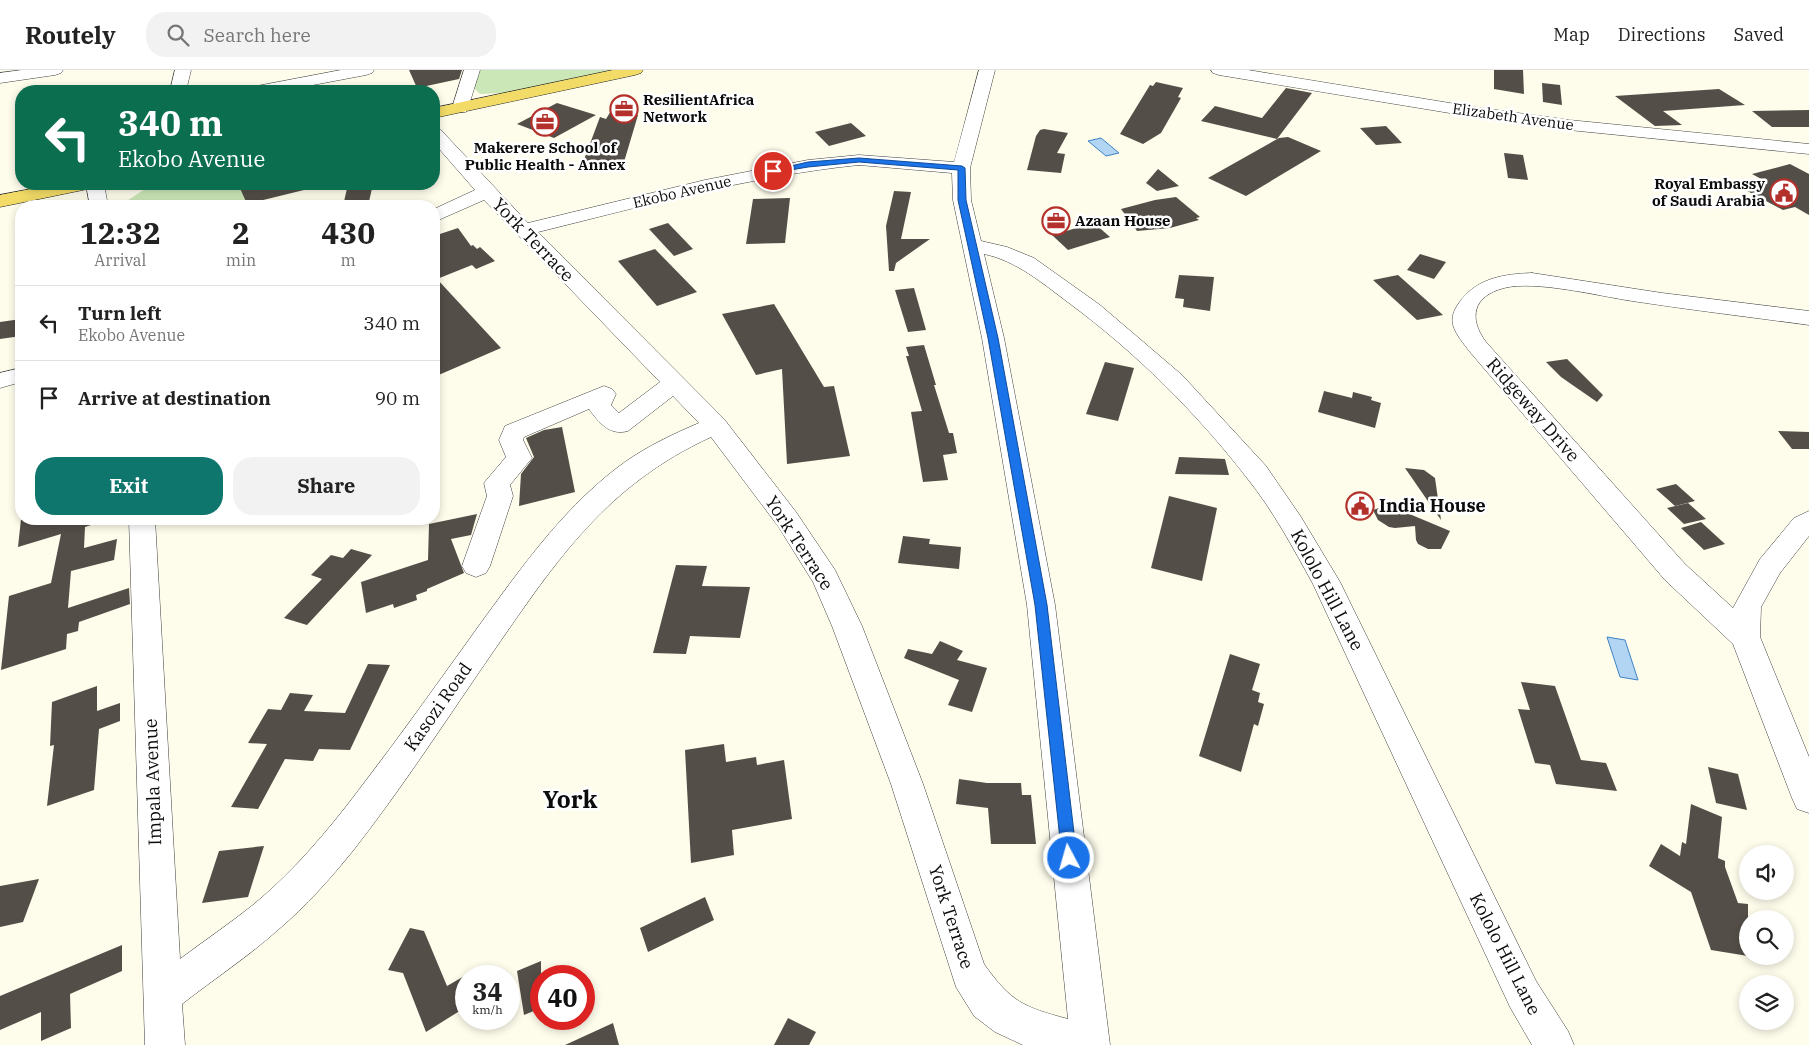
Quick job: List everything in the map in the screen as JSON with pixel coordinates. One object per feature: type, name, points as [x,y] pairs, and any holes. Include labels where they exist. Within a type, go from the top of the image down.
[{"type":"main road","points":[[440,112],[635,70]]},
{"type":"main road","points":[[0,201],[54,190]]},
{"type":"street","points":[[0,78],[55,70]]},
{"type":"street","points":[[179,85],[183,70]]},
{"type":"street","points":[[288,85],[366,70]]},
{"type":"street","points":[[460,108],[472,70]]},
{"type":"street","points":[[986,70],[962,168],[962,200],[993,338],[1041,605],[1090,1045]]},
{"type":"street","name":"Elizabeth Avenue","points":[[1219,70],[1436,106],[1569,125],[1809,148]]},
{"type":"street","name":"York Terrace","points":[[441,148],[487,192],[715,426],[787,519],[828,586],[847,626],[907,784],[969,974],[988,1002],[1009,1018],[1031,1029],[1090,1045]]},
{"type":"street","name":"Ekobo Avenue","points":[[523,230],[704,186],[808,165],[859,160],[962,168]]},
{"type":"street","points":[[440,213],[487,192]]},
{"type":"street","name":"Kololo Hill Lane","points":[[974,255],[1020,258],[1092,310],[1174,380],[1257,472],[1292,524],[1326,582],[1523,994],[1554,1045]]},
{"type":"street","name":"Ridgeway Drive","points":[[1809,318],[1662,299],[1532,279],[1511,280],[1487,287],[1473,297],[1463,314],[1464,324],[1478,347],[1675,572],[1744,637],[1809,798]]},
{"type":"street","points":[[0,381],[15,377]]},
{"type":"street","points":[[476,566],[500,496],[497,483],[519,458],[511,440],[514,432],[604,394],[599,406],[619,426],[674,383]]},
{"type":"street","name":"Kasozi Road","points":[[162,996],[266,917],[306,879],[370,802],[543,559],[575,523],[602,496],[648,459],[674,444],[715,426]]},
{"type":"street","points":[[1744,637],[1747,606],[1770,566],[1803,525],[1809,521]]},
{"type":"street","name":"Impala Avenue","points":[[142,525],[164,1044]]},
{"type":"green space","points":[[480,70],[620,70],[506,93],[480,94],[473,87]]},
{"type":"green space","points":[[144,190],[241,190],[245,200],[128,200]]},
{"type":"water","points":[[1101,138],[1119,153],[1106,156],[1088,141]]},
{"type":"water","points":[[1607,637],[1625,640],[1638,680],[1620,677]]},
{"type":"building","points":[[409,70],[462,70],[459,79],[431,85],[416,85]]},
{"type":"building","points":[[1494,70],[1523,70],[1524,94],[1494,89]]},
{"type":"building","points":[[1156,82],[1183,88],[1178,97],[1181,98],[1161,133],[1143,144],[1120,134],[1150,85],[1153,86]]},
{"type":"building","points":[[1542,83],[1560,85],[1562,105],[1543,102]]},
{"type":"building","points":[[1286,88],[1312,93],[1277,139],[1201,121],[1215,106],[1262,118]]},
{"type":"building","points":[[1719,89],[1745,105],[1663,111],[1682,125],[1655,126],[1615,96]]},
{"type":"building","points":[[557,103],[596,115],[554,138],[517,124]]},
{"type":"building","points":[[614,106],[632,107],[628,115],[638,115],[624,162],[582,165],[600,117],[606,119]]},
{"type":"building","points":[[1809,110],[1809,127],[1772,127],[1752,111]]},
{"type":"building","points":[[851,123],[866,136],[829,146],[815,132]]},
{"type":"building","points":[[1386,126],[1402,143],[1376,145],[1360,128]]},
{"type":"building","points":[[1040,130],[1068,133],[1057,153],[1065,154],[1061,173],[1027,170],[1036,136]]},
{"type":"building","points":[[1288,137],[1321,151],[1246,196],[1208,178],[1279,138]]},
{"type":"building","points":[[1504,153],[1523,155],[1528,180],[1508,178]]},
{"type":"building","points":[[1790,164],[1809,174],[1809,215],[1795,207],[1783,210],[1738,186],[1763,180],[1752,174]]},
{"type":"building","points":[[1158,169],[1179,186],[1157,191],[1146,183]]},
{"type":"building","points":[[241,190],[304,190],[263,200],[245,200]]},
{"type":"building","points":[[347,190],[372,190],[369,200],[344,200]]},
{"type":"building","points":[[894,191],[911,192],[901,239],[930,239],[896,263],[894,271],[889,271],[886,226]]},
{"type":"building","points":[[1176,197],[1200,217],[1196,218],[1199,220],[1170,228],[1137,231],[1121,209],[1155,200]]},
{"type":"building","points":[[790,198],[785,243],[746,244],[753,199]]},
{"type":"building","points":[[668,223],[693,249],[674,256],[649,229]]},
{"type":"building","points":[[1094,223],[1110,237],[1068,250],[1052,235]]},
{"type":"building","points":[[458,228],[471,246],[473,245],[477,249],[480,247],[495,261],[476,269],[472,265],[440,278],[440,234]]},
{"type":"building","points":[[655,249],[697,292],[657,306],[618,261]]},
{"type":"building","points":[[1420,254],[1446,262],[1434,279],[1407,270]]},
{"type":"building","points":[[1179,275],[1214,277],[1210,311],[1183,307],[1184,299],[1175,298]]},
{"type":"building","points":[[1398,275],[1443,315],[1417,320],[1373,280]]},
{"type":"building","points":[[440,282],[501,348],[440,374]]},
{"type":"building","points":[[914,288],[926,330],[908,332],[895,290]]},
{"type":"building","points":[[774,304],[824,387],[834,386],[850,456],[787,464],[782,369],[756,375],[722,314]]},
{"type":"building","points":[[15,320],[15,337],[0,339],[0,322]]},
{"type":"building","points":[[924,345],[936,385],[934,385],[949,433],[953,433],[957,453],[943,455],[948,480],[923,482],[911,412],[922,411],[906,356],[909,356],[906,347]]},
{"type":"building","points":[[1567,359],[1603,395],[1597,402],[1561,377],[1546,362]]},
{"type":"building","points":[[1105,362],[1134,368],[1118,421],[1086,414]]},
{"type":"building","points":[[1324,391],[1352,398],[1353,392],[1372,397],[1371,400],[1381,403],[1375,428],[1318,412]]},
{"type":"building","points":[[562,427],[575,492],[519,506],[521,474],[534,457],[526,438],[544,430]]},
{"type":"building","points":[[1778,431],[1809,432],[1809,449],[1792,449]]},
{"type":"building","points":[[1179,457],[1225,459],[1229,475],[1175,474]]},
{"type":"building","points":[[1405,468],[1424,470],[1435,478],[1441,520]]},
{"type":"building","points":[[1676,484],[1695,501],[1675,506],[1656,489]]},
{"type":"building","points":[[1169,496],[1217,508],[1202,581],[1151,568]]},
{"type":"building","points":[[1688,503],[1706,519],[1684,524],[1667,508]]},
{"type":"building","points":[[1388,505],[1450,531],[1441,549],[1428,549],[1418,544],[1415,526],[1395,528],[1389,527],[1378,520],[1373,510]]},
{"type":"building","points":[[477,514],[471,535],[451,539],[464,573],[416,595],[417,600],[394,608],[393,604],[366,613],[361,582],[428,560],[429,525],[440,525],[440,522]]},
{"type":"building","points":[[1701,522],[1725,544],[1704,550],[1681,528]]},
{"type":"building","points":[[20,525],[91,525],[85,527],[84,548],[117,539],[114,560],[71,571],[68,608],[129,588],[130,604],[79,622],[78,631],[67,634],[66,649],[1,670],[9,596],[51,583],[61,534],[18,547]]},
{"type":"building","points":[[903,536],[930,539],[929,544],[961,547],[959,569],[898,563]]},
{"type":"building","points":[[351,549],[372,555],[307,625],[284,618],[322,579],[311,575],[331,555],[343,558]]},
{"type":"building","points":[[676,565],[707,566],[702,586],[750,587],[740,638],[690,636],[686,654],[653,653]]},
{"type":"building","points":[[940,641],[963,651],[957,660],[987,668],[972,712],[948,705],[959,680],[904,658],[908,649],[932,654]]},
{"type":"building","points":[[1230,654],[1260,664],[1252,690],[1260,693],[1258,702],[1264,704],[1258,726],[1254,724],[1241,772],[1199,756]]},
{"type":"building","points":[[368,664],[390,665],[350,750],[319,749],[313,761],[285,759],[258,809],[231,807],[267,744],[248,743],[268,709],[281,710],[290,693],[313,695],[304,711],[345,713]]},
{"type":"building","points":[[1521,682],[1555,686],[1581,760],[1606,763],[1617,791],[1556,784],[1550,765],[1535,763],[1518,709],[1530,710]]},
{"type":"building","points":[[97,686],[97,711],[120,703],[120,721],[99,729],[94,790],[47,806],[54,745],[50,746],[52,702]]},
{"type":"building","points":[[724,744],[726,762],[756,757],[757,765],[784,760],[792,819],[732,830],[734,855],[691,863],[685,750]]},
{"type":"building","points":[[1708,767],[1738,774],[1747,810],[1716,803]]},
{"type":"building","points":[[959,779],[987,783],[1021,783],[1022,795],[1031,795],[1036,844],[991,844],[988,808],[956,804]]},
{"type":"building","points":[[1691,804],[1722,817],[1718,858],[1725,861],[1725,867],[1738,903],[1748,904],[1748,910],[1739,910],[1739,955],[1711,950],[1691,892],[1649,866],[1661,844],[1680,856],[1682,842],[1686,844]]},
{"type":"building","points":[[264,846],[248,897],[202,903],[219,851]]},
{"type":"building","points":[[39,879],[23,922],[0,927],[0,886]]},
{"type":"building","points":[[705,897],[714,920],[648,952],[640,928]]},
{"type":"building","points":[[410,928],[424,931],[447,986],[455,981],[455,1014],[426,1032],[403,973],[388,970]]},
{"type":"building","points":[[122,945],[122,971],[70,994],[71,1028],[41,1041],[41,1012],[0,1030],[0,996]]},
{"type":"building","points":[[541,961],[541,965],[531,965]]},
{"type":"building","points":[[530,966],[530,1013],[524,1015],[520,990],[520,970]]},
{"type":"building","points":[[788,1018],[816,1032],[809,1045],[774,1045]]},
{"type":"building","points":[[613,1023],[619,1045],[565,1045]]},
{"type":"place","name":"ResilientAfrica Network","points":[[624,109]]},
{"type":"place","name":"Makerere School of Public Health - Annex","points":[[545,122]]},
{"type":"place","name":"Royal Embassy of Saudi Arabia","points":[[1784,193]]},
{"type":"place","name":"Azaan House","points":[[1056,221]]},
{"type":"place","name":"India House","points":[[1360,506]]},
{"type":"district","name":"York","points":[[570,800]]},
{"type":"route","points":[[773,171],[808,165],[859,160],[962,168],[962,200],[993,338],[1041,605],[1069,858]]}]
